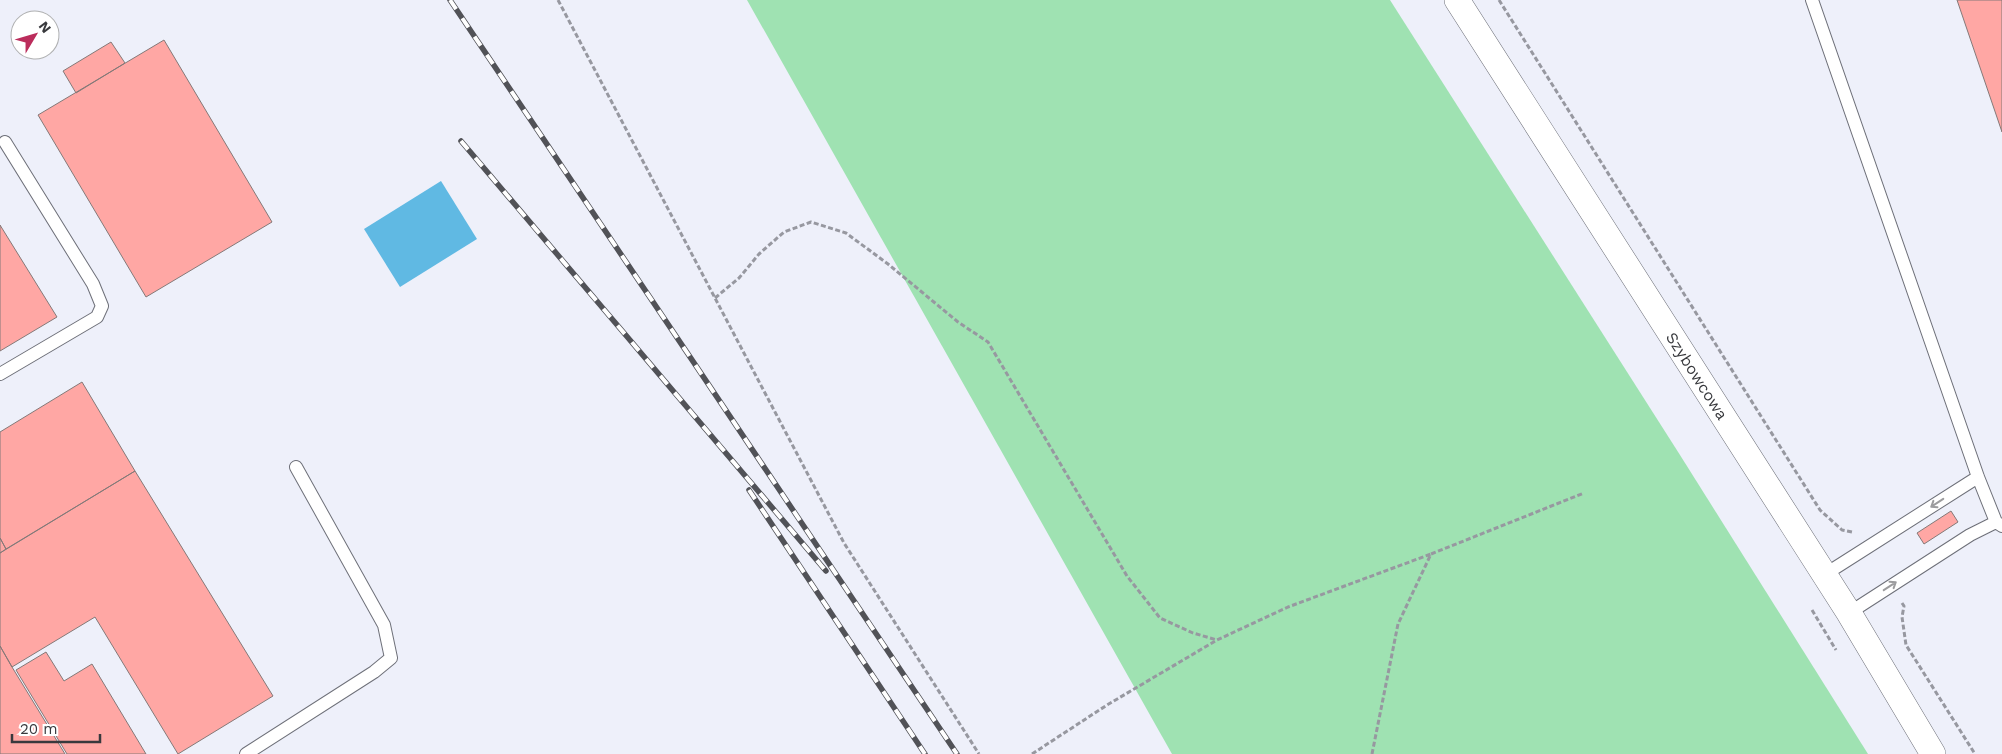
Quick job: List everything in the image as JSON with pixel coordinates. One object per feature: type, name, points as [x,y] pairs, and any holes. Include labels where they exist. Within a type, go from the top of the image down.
[{"type":"street","name":"Szybowcowa","points":[[1457,0],[1849,612],[1933,754]]},
{"type":"lane","points":[[1812,0],[1978,477],[1999,524],[1970,535],[1849,612]]},
{"type":"lane","points":[[0,374],[97,316],[102,306],[93,284],[5,142]]},
{"type":"lane","points":[[246,754],[374,672],[391,658],[384,625],[296,467]]},
{"type":"lane","points":[[1824,574],[1978,477]]},
{"type":"path","points":[[558,0],[844,543],[979,754]]},
{"type":"path","points":[[1499,0],[1820,510],[1842,530],[1859,533],[1868,547]]},
{"type":"path","points":[[715,298],[739,278],[759,254],[784,232],[811,222],[846,233],[888,264],[958,322],[988,342],[1127,576],[1160,618],[1194,633],[1217,640]]},
{"type":"path","points":[[1032,754],[1108,705],[1217,640],[1288,607],[1431,554],[1584,493]]},
{"type":"path","points":[[1372,754],[1398,624],[1431,554]]},
{"type":"path","points":[[1891,585],[1904,606],[1902,617],[1906,645],[1974,754]]},
{"type":"green space","points":[[747,0],[1390,0],[1868,754],[1172,754]]},
{"type":"water","points":[[441,181],[477,239],[400,287],[364,229]]},
{"type":"building","points":[[1957,0],[2002,0],[2002,132]]},
{"type":"building","points":[[164,40],[272,222],[146,297],[38,115]]},
{"type":"building","points":[[111,42],[125,63],[76,93],[63,71]]},
{"type":"building","points":[[0,225],[57,317],[0,351]]},
{"type":"building","points":[[82,382],[135,471],[6,549],[0,538],[0,432]]},
{"type":"building","points":[[135,471],[273,696],[178,754],[95,617],[12,667],[0,646],[0,553]]},
{"type":"building","points":[[1951,511],[1958,522],[1924,544],[1917,533]]},
{"type":"building","points":[[0,538],[6,549],[0,553]]},
{"type":"building","points":[[0,646],[12,667],[65,754],[0,754]]},
{"type":"building","points":[[46,652],[64,681],[92,664],[146,754],[67,754],[16,670]]},
{"type":"railway","points":[[450,0],[957,754]]},
{"type":"railway","points":[[461,141],[826,571]]},
{"type":"railway","points":[[749,490],[925,754]]}]
